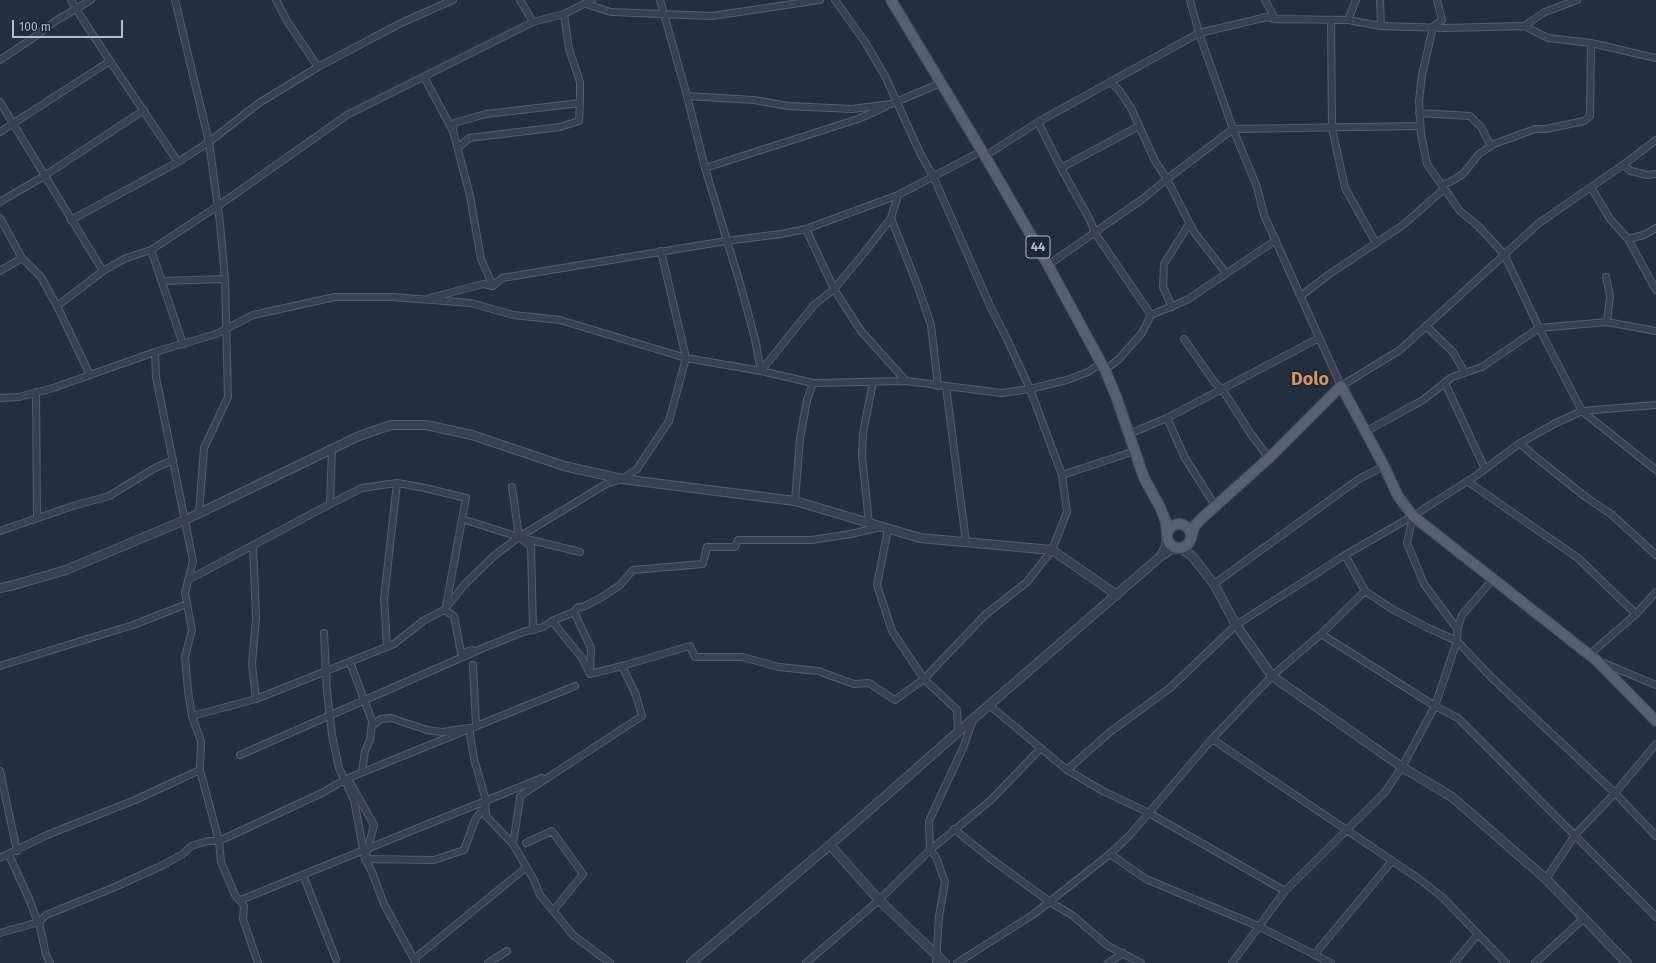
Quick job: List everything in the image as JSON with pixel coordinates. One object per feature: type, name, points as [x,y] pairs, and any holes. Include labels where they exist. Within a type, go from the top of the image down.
[{"type":"main road","name":"44","points":[[891,0],[1048,265],[1103,367],[1116,396],[1144,478],[1160,507]]},
{"type":"main road","points":[[1160,507],[1166,522],[1168,542],[1178,548],[1185,547],[1191,539],[1194,527],[1200,520],[1270,458],[1341,386],[1384,466],[1398,496],[1413,516],[1592,658],[1656,721]]},
{"type":"main road","points":[[1160,507],[1169,517],[1186,525],[1191,531],[1191,539]]},
{"type":"main road","points":[[1167,535],[1170,527],[1173,525],[1192,523],[1200,520]]},
{"type":"street","points":[[71,0],[110,62],[178,162]]},
{"type":"street","points":[[0,60],[57,20],[91,0]]},
{"type":"street","points":[[175,0],[209,142],[218,206],[225,279],[228,397],[204,448],[199,514]]},
{"type":"street","points":[[276,0],[287,21],[318,67]]},
{"type":"street","points":[[71,220],[178,162],[209,142],[259,103],[318,67],[401,23],[453,0]]},
{"type":"street","points":[[520,0],[533,22]]},
{"type":"street","points":[[660,0],[687,96],[705,168],[742,290],[755,339],[761,371]]},
{"type":"street","points":[[58,306],[103,271],[126,258],[151,250],[218,206],[347,115],[533,22],[564,14],[589,2],[611,12],[664,16],[719,16],[820,0]]},
{"type":"street","points":[[590,674],[690,646],[695,657],[742,657],[779,667],[818,671],[854,684],[869,683],[895,700],[924,679],[984,615],[1027,582],[1052,550],[1066,512],[1062,475],[1030,389],[991,308],[933,176],[894,103],[884,76],[865,42],[835,0]]},
{"type":"street","points":[[1190,0],[1199,33],[1233,129],[1256,187],[1264,214],[1341,386],[1400,350],[1539,223],[1592,187],[1656,140]]},
{"type":"street","points":[[1265,0],[1275,18]]},
{"type":"street","points":[[1348,20],[1356,0]]},
{"type":"street","points":[[1380,0],[1381,26]]},
{"type":"street","points":[[1437,0],[1442,20],[1433,27],[1422,75],[1419,113],[1427,164],[1460,211],[1478,226],[1504,254],[1539,328],[1582,411],[1656,470]]},
{"type":"street","points":[[1524,26],[1545,12],[1577,0]]},
{"type":"street","points":[[458,148],[468,138],[560,127],[579,121],[580,82],[569,49],[564,14]]},
{"type":"street","points":[[492,286],[502,278],[661,251],[781,234],[806,228],[898,195],[933,176],[983,153],[1199,33],[1267,17],[1348,20],[1381,26],[1445,28],[1524,26],[1548,38],[1591,43],[1656,58]]},
{"type":"street","points":[[1331,20],[1332,128],[1345,188],[1376,243]]},
{"type":"street","points":[[1300,296],[1328,275],[1403,225],[1443,187],[1463,174],[1479,154],[1490,146],[1535,129],[1546,129],[1584,121],[1590,116],[1591,43]]},
{"type":"street","points":[[0,132],[110,62]]},
{"type":"street","points":[[424,77],[453,131],[470,196],[481,259],[492,286]]},
{"type":"street","points":[[1110,82],[1119,90],[1131,108],[1155,161],[1167,179],[1189,224],[1226,273]]},
{"type":"street","points":[[705,168],[858,119],[940,83]]},
{"type":"street","points":[[687,96],[754,100],[788,106],[852,109],[894,103]]},
{"type":"street","points":[[0,102],[103,271]]},
{"type":"street","points":[[453,131],[454,123],[486,114],[580,103]]},
{"type":"street","points":[[0,202],[44,176],[144,110]]},
{"type":"street","points":[[1419,113],[1470,116],[1481,128],[1490,146]]},
{"type":"street","points":[[1038,122],[1061,168],[1090,220],[1095,233],[1151,315]]},
{"type":"street","points":[[1061,168],[1139,126]]},
{"type":"street","points":[[1048,265],[1144,198],[1233,129],[1420,126]]},
{"type":"street","points":[[1623,165],[1631,172],[1647,175],[1656,174]]},
{"type":"street","points":[[1592,187],[1610,219],[1628,239],[1656,290]]},
{"type":"street","points":[[761,371],[814,305],[834,289],[891,218],[898,195]]},
{"type":"street","points":[[0,218],[22,258],[41,277],[58,306],[90,375]]},
{"type":"street","points":[[891,218],[931,325],[938,386]]},
{"type":"street","points":[[1172,306],[1163,287],[1164,264],[1189,224]]},
{"type":"street","points":[[806,228],[834,289],[861,331],[906,381]]},
{"type":"street","points":[[1628,239],[1644,235],[1656,228]]},
{"type":"street","points":[[0,398],[19,397],[36,392],[90,375],[154,352],[216,334],[253,314],[335,298],[392,297],[471,303],[513,315],[560,320],[686,358],[761,371],[813,383],[906,381],[1002,393],[1030,389],[1103,367],[1119,359],[1142,333],[1151,315],[1187,300],[1276,240]]},
{"type":"street","points":[[151,250],[183,344]]},
{"type":"street","points":[[192,716],[256,699],[394,644],[424,621],[445,609],[465,584],[495,555],[518,537],[606,484],[622,479],[637,469],[669,421],[686,358],[661,251]]},
{"type":"street","points":[[0,271],[22,258]]},
{"type":"street","points":[[1606,278],[1610,296],[1607,322]]},
{"type":"street","points":[[162,281],[225,279]]},
{"type":"street","points":[[425,300],[483,284],[492,286]]},
{"type":"street","points":[[1365,432],[1423,400],[1452,377],[1482,368],[1539,328],[1607,322],[1656,331]]},
{"type":"street","points":[[1426,326],[1453,352],[1465,372]]},
{"type":"street","points":[[1130,434],[1167,418],[1319,338]]},
{"type":"street","points":[[1184,339],[1215,383],[1222,389],[1251,434],[1270,458]]},
{"type":"street","points":[[154,352],[156,377],[193,561],[185,593],[192,630],[185,657],[192,716],[201,741],[200,770],[219,841],[221,862],[234,895],[244,906],[243,919],[258,963]]},
{"type":"street","points":[[869,523],[862,456],[863,433],[873,382]]},
{"type":"street","points":[[795,501],[800,438],[807,400],[813,383]]},
{"type":"street","points":[[1445,383],[1485,469]]},
{"type":"street","points":[[946,387],[966,542]]},
{"type":"street","points":[[36,392],[37,518]]},
{"type":"street","points":[[1067,770],[1110,732],[1170,688],[1236,625],[1345,555],[1413,516],[1485,469],[1520,443],[1554,424],[1582,411],[1656,404]]},
{"type":"street","points":[[1167,418],[1185,458],[1216,507]]},
{"type":"street","points":[[0,588],[66,570],[185,520],[359,436],[391,425],[426,425],[472,435],[564,466],[622,479],[795,501],[920,538],[1052,550],[1117,595]]},
{"type":"street","points":[[1520,443],[1587,498],[1611,514],[1656,555]]},
{"type":"street","points":[[330,504],[332,449]]},
{"type":"street","points":[[1062,475],[1135,451]]},
{"type":"street","points":[[0,531],[109,496],[156,468],[173,460]]},
{"type":"street","points":[[1214,584],[1360,480],[1384,466]]},
{"type":"street","points":[[1467,481],[1578,558],[1636,614]]},
{"type":"street","points":[[387,647],[384,599],[397,483]]},
{"type":"street","points":[[188,580],[362,488],[397,483],[466,498],[445,609]]},
{"type":"street","points":[[512,487],[518,537],[531,546],[533,630]]},
{"type":"street","points":[[1413,516],[1407,543],[1424,584],[1455,626],[1458,627]]},
{"type":"street","points":[[462,519],[518,537],[580,552]]},
{"type":"street","points":[[445,609],[454,616],[461,653],[490,645],[542,627],[574,612],[577,608],[602,597],[620,585],[633,570],[703,564],[707,547],[735,547],[738,540],[810,540],[885,528]]},
{"type":"street","points":[[885,528],[877,585],[892,631],[924,679],[957,710],[958,732]]},
{"type":"street","points":[[1161,556],[1166,546],[1167,535]]},
{"type":"street","points":[[1191,539],[1189,549],[1192,556],[1214,584],[1236,625],[1272,676],[1402,767],[1452,797],[1546,879],[1627,963]]},
{"type":"street","points":[[253,545],[256,618],[252,664],[256,699]]},
{"type":"street","points":[[691,963],[830,846],[958,732],[1161,556],[1170,550],[1178,548],[1192,556]]},
{"type":"street","points":[[1345,555],[1365,591],[1392,609],[1426,627],[1457,640],[1491,677],[1615,794],[1656,836]]},
{"type":"street","points":[[1232,963],[1285,891],[1385,792],[1402,767],[1435,706],[1457,640],[1458,627],[1462,615],[1493,579]]},
{"type":"street","points":[[957,963],[1034,914],[1110,854],[1129,836],[1212,739],[1272,676],[1321,634],[1365,591]]},
{"type":"street","points":[[1656,592],[1592,658],[1656,686]]},
{"type":"street","points":[[0,666],[133,625],[187,604]]},
{"type":"street","points":[[574,612],[591,648],[590,674]]},
{"type":"street","points":[[552,621],[582,658],[590,674]]},
{"type":"street","points":[[324,633],[326,691],[332,735],[339,768],[354,800],[365,859],[372,872],[384,904],[415,961],[523,870]]},
{"type":"street","points":[[1321,634],[1435,706],[1458,718],[1656,917]]},
{"type":"street","points":[[240,755],[490,645]]},
{"type":"street","points":[[350,662],[372,721],[372,726],[381,719],[391,718],[427,730],[442,732],[469,728],[474,759],[485,796],[486,816],[513,844],[534,880],[540,895],[554,910],[574,936],[610,963]]},
{"type":"street","points":[[473,665],[476,726]]},
{"type":"street","points":[[513,844],[520,797],[642,716],[636,696],[622,666]]},
{"type":"street","points":[[348,778],[575,686]]},
{"type":"street","points":[[989,705],[1067,770],[1103,791],[1148,813],[1285,891]]},
{"type":"street","points":[[936,959],[939,916],[945,882],[936,857],[930,850],[929,821],[963,748],[973,719]]},
{"type":"street","points":[[0,933],[39,922],[46,915],[116,887],[163,865],[183,854],[191,846],[208,841],[219,841],[322,793],[362,772],[365,751],[370,740],[372,721]]},
{"type":"street","points":[[1212,739],[1348,830],[1443,898],[1506,963]]},
{"type":"street","points":[[1546,879],[1575,835],[1615,794],[1656,744]]},
{"type":"street","points":[[806,963],[879,900],[930,850],[991,800],[1041,748]]},
{"type":"street","points":[[0,858],[9,855],[47,835],[135,800],[200,770]]},
{"type":"street","points":[[0,771],[17,851]]},
{"type":"street","points":[[243,899],[556,772]]},
{"type":"street","points":[[348,778],[374,825],[365,859]]},
{"type":"street","points":[[365,859],[434,860],[464,850],[475,820],[485,806]]},
{"type":"street","points":[[954,829],[990,859],[1050,902],[1072,915],[1108,946],[1141,963]]},
{"type":"street","points":[[526,843],[552,831],[583,874],[554,910]]},
{"type":"street","points":[[830,846],[879,900],[936,959],[945,963]]},
{"type":"street","points":[[1110,854],[1146,879],[1258,926],[1331,963]]},
{"type":"street","points":[[9,855],[30,901],[37,921],[39,922],[46,954],[50,963]]},
{"type":"street","points":[[1314,954],[1392,861]]},
{"type":"street","points":[[302,875],[336,959]]},
{"type":"street","points":[[1534,963],[1584,918]]},
{"type":"street","points":[[1454,963],[1478,934]]},
{"type":"street","points":[[488,963],[507,951]]},
{"type":"street","points":[[1108,963],[1123,953]]},
{"type":"district","name":"Dolo","points":[[1310,380]]}]
